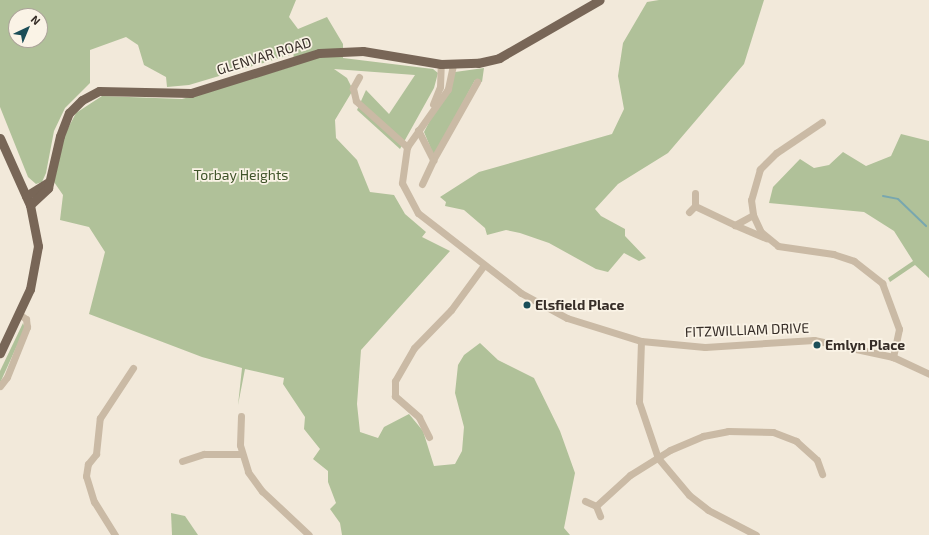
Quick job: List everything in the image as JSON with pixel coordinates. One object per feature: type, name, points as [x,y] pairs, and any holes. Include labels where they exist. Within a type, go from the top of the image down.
[{"type":"main road","name":"GLENVAR ROAD","points":[[30,206],[45,193],[51,180],[60,136],[69,113],[82,100],[99,91],[191,93],[319,53],[363,51],[453,65],[499,58],[600,0]]},
{"type":"main road","points":[[0,138],[30,206],[37,231],[38,256],[30,289],[0,353]]},
{"type":"main road","points":[[26,196],[42,188],[51,180]]},
{"type":"main road","points":[[20,183],[42,188]]},
{"type":"street","name":"FITZWILLIAM DRIVE","points":[[427,117],[440,86],[441,64]]},
{"type":"street","name":"FITZWILLIAM DRIVE","points":[[453,65],[448,89],[407,147],[401,172],[411,204],[484,265],[521,293],[567,318],[641,342],[705,347],[814,340],[893,357],[929,374]]},
{"type":"street","points":[[359,77],[353,88],[356,101],[407,147]]},
{"type":"street","points":[[422,184],[433,160],[477,82]]},
{"type":"street","points":[[766,238],[753,215],[751,200],[760,169],[776,153],[822,122]]},
{"type":"street","points":[[418,130],[433,160]]},
{"type":"street","points":[[689,212],[695,206],[694,193]]},
{"type":"street","points":[[695,206],[766,238],[786,249],[833,254],[854,261],[882,283],[898,323],[893,357]]},
{"type":"street","points":[[735,225],[753,215]]},
{"type":"street","points":[[429,437],[419,417],[395,396],[395,381],[407,365],[414,348],[452,310],[484,265]]},
{"type":"street","points":[[0,386],[7,377],[27,327],[26,319],[19,314]]},
{"type":"street","points":[[641,342],[639,402],[658,458],[689,495],[708,510],[756,535]]},
{"type":"street","points":[[115,535],[94,502],[88,485],[88,464],[96,454],[100,418],[133,368]]},
{"type":"street","points":[[241,416],[242,454],[256,485],[309,535]]},
{"type":"street","points":[[596,506],[630,475],[658,458],[703,436],[728,431],[763,431],[796,441],[817,460],[822,474]]},
{"type":"street","points":[[182,461],[204,454],[242,454]]},
{"type":"street","points":[[585,501],[596,506],[600,516]]},
{"type":"green space","name":"Torbay Heights","points":[[0,0],[296,0],[289,17],[298,29],[327,17],[343,44],[343,58],[433,69],[438,73],[434,88],[400,149],[357,110],[366,90],[389,114],[415,75],[334,69],[347,78],[353,90],[335,120],[336,138],[357,160],[370,192],[394,195],[405,214],[426,232],[422,237],[450,251],[361,350],[357,404],[360,432],[378,438],[384,427],[409,414],[423,431],[434,466],[455,464],[462,451],[464,427],[455,393],[458,365],[464,355],[480,343],[498,360],[534,378],[560,431],[575,473],[564,528],[570,535],[342,535],[340,523],[330,509],[336,503],[328,482],[328,471],[313,459],[320,449],[304,429],[305,417],[283,384],[284,378],[245,369],[238,405],[242,368],[202,357],[89,314],[105,252],[89,227],[60,220],[63,195],[54,182],[65,134],[76,113],[102,96],[182,99],[208,92],[293,66],[294,47],[290,55],[189,85],[167,87],[166,77],[144,65],[138,45],[126,37],[90,50],[90,83],[65,108],[54,131],[46,173],[42,182],[36,184],[28,177],[0,107]]},
{"type":"green space","points":[[659,0],[764,0],[744,64],[668,153],[618,184],[595,209],[601,216],[625,229],[625,236],[646,258],[639,261],[624,253],[608,272],[596,269],[549,243],[520,233],[506,230],[487,235],[485,228],[464,210],[445,206],[446,202],[440,197],[479,172],[612,134],[624,109],[618,76],[623,43],[647,2]]},
{"type":"green space","points":[[484,68],[482,82],[475,80],[434,156],[424,132],[455,72]]},
{"type":"green space","points":[[901,134],[929,141],[929,278],[915,265],[890,282],[888,278],[913,261],[894,231],[864,212],[769,203],[773,187],[800,159],[814,168],[829,165],[843,152],[866,166],[891,156]]},
{"type":"green space","points":[[23,323],[25,328],[0,383],[0,371]]},
{"type":"green space","points":[[171,513],[185,516],[198,535],[172,535]]},
{"type":"waterway","points":[[883,196],[898,199],[926,226]]},
{"type":"place","name":"Elsfield Place","points":[[527,305]]},
{"type":"place","name":"Emlyn Place","points":[[817,345]]}]
